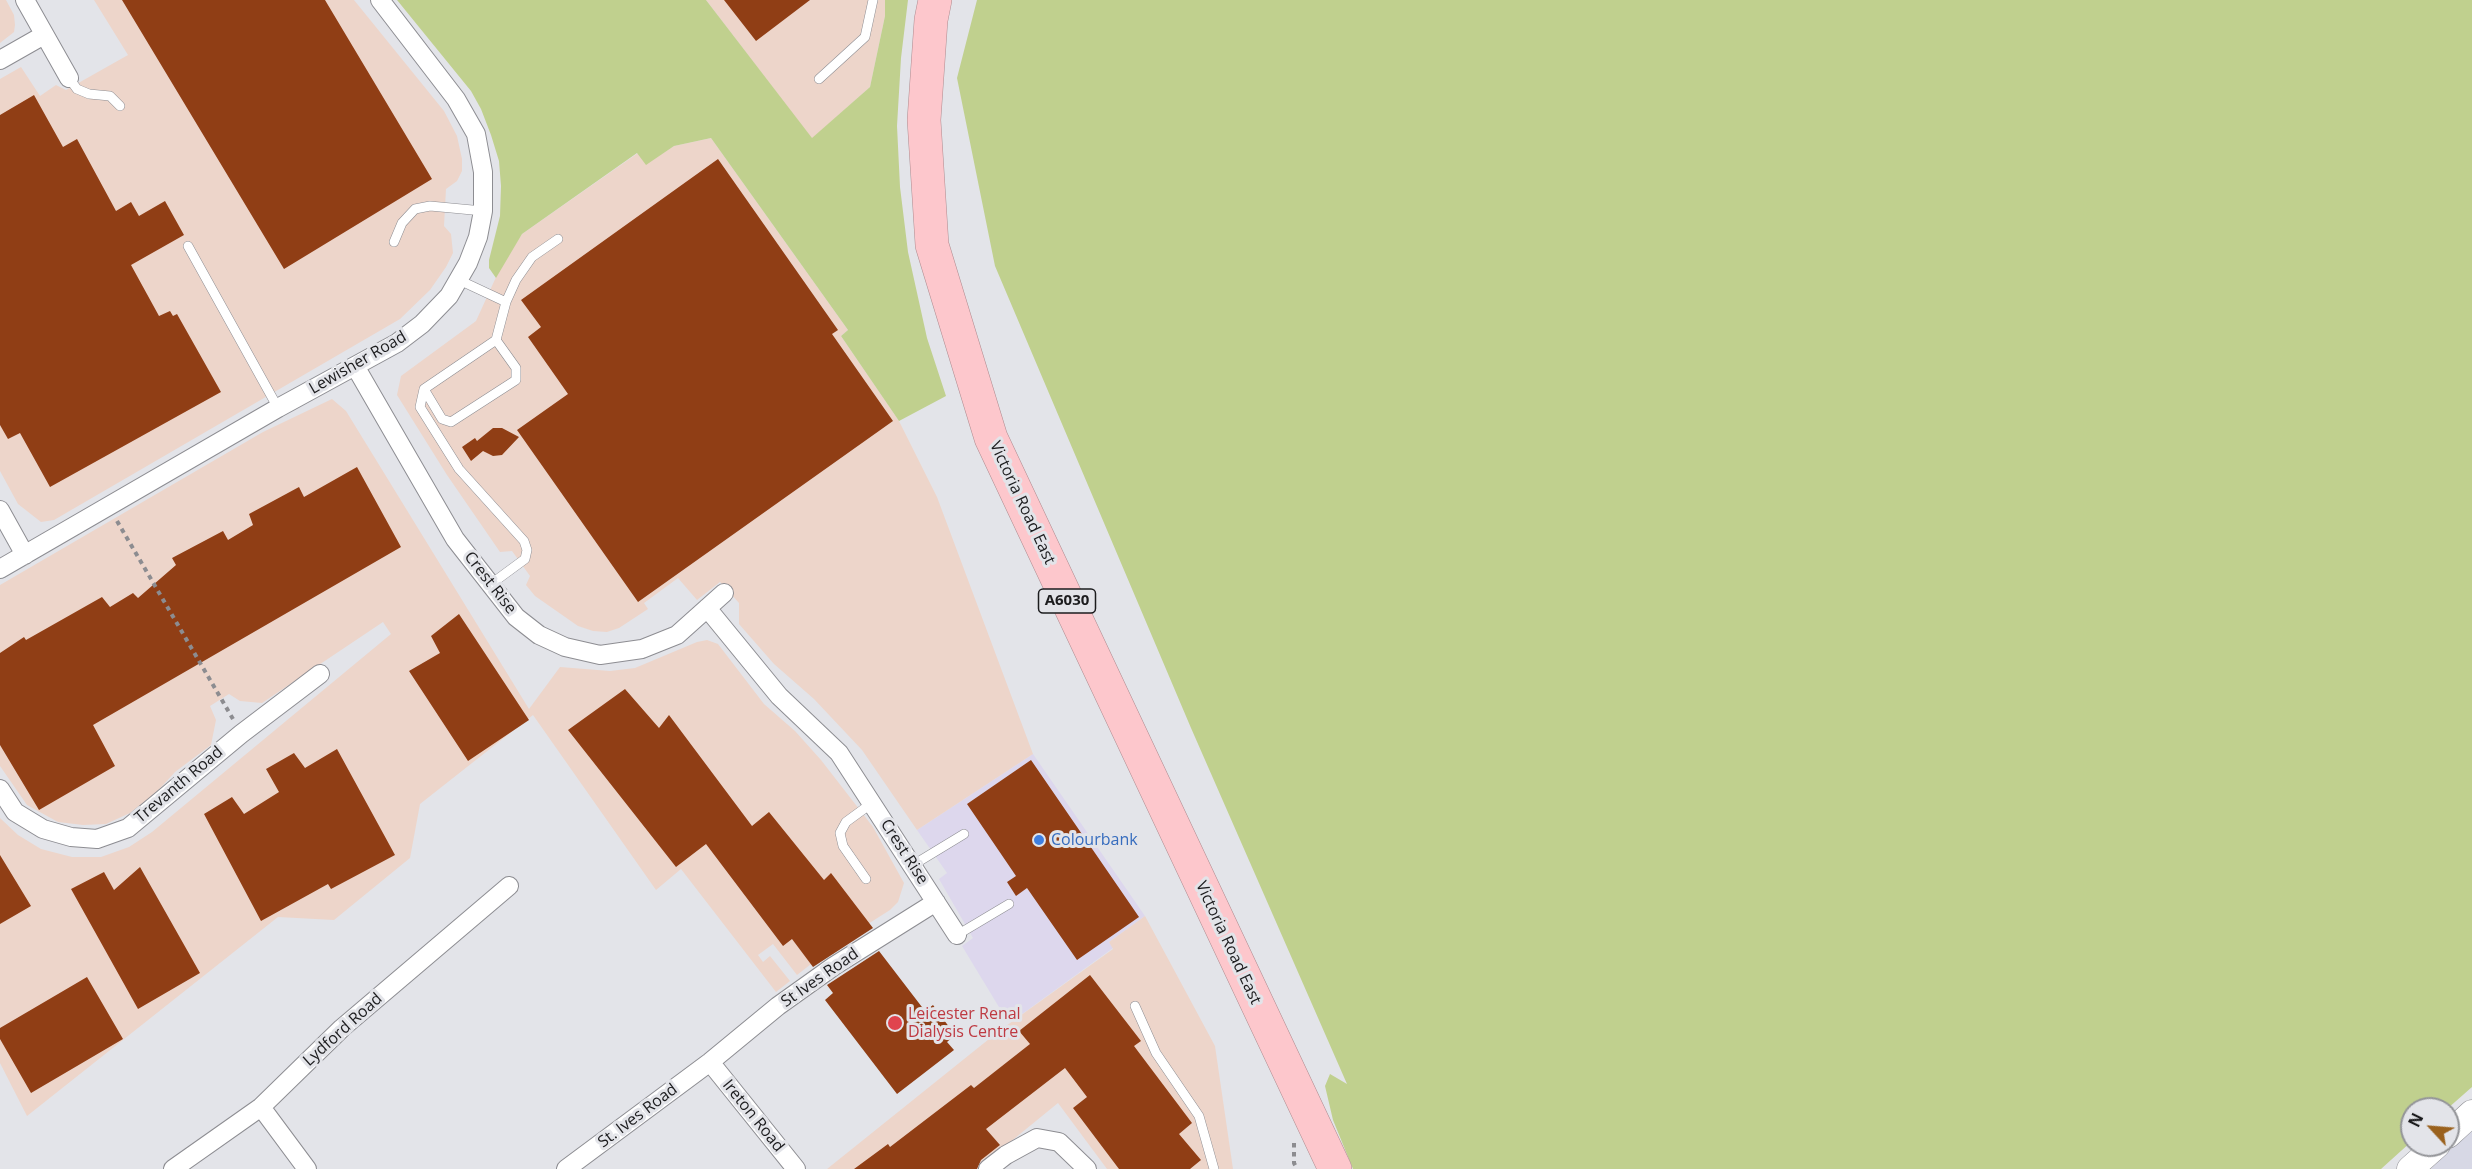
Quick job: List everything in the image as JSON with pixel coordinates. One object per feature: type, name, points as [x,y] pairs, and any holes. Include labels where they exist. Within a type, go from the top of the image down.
[{"type":"highway","name":"Victoria Road East","points":[[935,0],[931,20],[924,120],[932,245],[991,438],[1334,1168]]},
{"type":"street","points":[[25,0],[69,78]]},
{"type":"street","name":"Lewisher Road","points":[[0,569],[109,508],[278,408],[397,343],[423,324],[449,296],[459,280],[478,237],[483,211],[483,172],[476,134],[456,99],[380,0]]},
{"type":"street","points":[[0,60],[44,35]]},
{"type":"street","name":"Crest Rise","points":[[355,366],[455,539],[516,617],[539,635],[565,647],[600,655],[642,649],[676,635],[724,593]]},
{"type":"street","points":[[0,510],[25,555]]},
{"type":"street","name":"Crest Rise","points":[[707,608],[779,696],[839,753],[957,935]]},
{"type":"street","name":"Trevanth Road","points":[[0,789],[15,812],[43,829],[71,837],[97,839],[128,828],[241,734],[320,674]]},
{"type":"street","name":"Lydford Road","points":[[173,1169],[261,1107],[342,1028],[509,886]]},
{"type":"street","name":"St Ives Road","points":[[710,1062],[778,1006],[834,966],[936,902]]},
{"type":"street","name":"St. Ives Road","points":[[566,1169],[710,1062]]},
{"type":"street","name":"Ireton Road","points":[[710,1062],[796,1169]]},
{"type":"street","points":[[261,1107],[307,1169]]},
{"type":"street","points":[[2460,1124],[2472,1113]]},
{"type":"street","points":[[988,1169],[1006,1155],[1037,1138],[1059,1142],[1087,1169]]},
{"type":"street","points":[[2410,1169],[2424,1157]]},
{"type":"lane","points":[[819,80],[865,37],[873,0]]},
{"type":"lane","points":[[69,78],[77,89],[89,94],[110,96],[120,106]]},
{"type":"lane","points":[[394,243],[402,223],[415,209],[430,206],[483,211]]},
{"type":"lane","points":[[491,585],[525,559],[524,541],[459,469],[420,406],[424,389],[496,340],[506,302],[516,280],[532,257],[558,239]]},
{"type":"lane","points":[[188,246],[278,408]]},
{"type":"lane","points":[[459,280],[506,302]]},
{"type":"lane","points":[[424,389],[442,419],[451,422],[516,380],[518,374],[516,368],[496,340]]},
{"type":"lane","points":[[866,879],[843,846],[840,834],[846,822],[872,803]]},
{"type":"lane","points":[[913,865],[964,834]]},
{"type":"lane","points":[[957,935],[1009,904]]},
{"type":"lane","points":[[1135,1006],[1156,1053],[1199,1116],[1214,1169]]},
{"type":"path","points":[[109,508],[241,734]]},
{"type":"shaded area","points":[[0,0],[6,0],[14,15],[15,25],[14,32],[0,43]]},
{"type":"shaded area","points":[[94,0],[354,0],[444,111],[457,136],[462,171],[457,181],[446,189],[444,226],[451,234],[453,253],[430,290],[400,319],[54,520],[41,522],[18,504],[0,471],[0,79],[21,67],[40,96],[56,85],[66,90],[128,55]]},
{"type":"shaded area","points":[[706,0],[885,0],[885,16],[870,87],[812,139]]},
{"type":"shaded area","points":[[711,138],[848,330],[841,336],[899,421],[937,497],[1033,754],[917,830],[862,750],[814,699],[774,664],[739,624],[739,603],[720,582],[697,600],[678,578],[644,603],[648,609],[619,628],[607,632],[593,631],[578,626],[535,596],[526,585],[530,576],[512,551],[500,552],[447,475],[397,395],[401,376],[476,321],[502,264],[522,234],[638,153],[646,164],[674,146]]},
{"type":"shaded area","points":[[332,399],[346,411],[529,709],[560,667],[610,671],[635,668],[697,642],[707,640],[718,644],[764,704],[795,731],[821,760],[873,827],[904,883],[898,902],[890,910],[838,943],[797,975],[773,944],[758,955],[763,962],[770,956],[790,981],[776,992],[681,869],[656,890],[533,715],[420,804],[410,858],[334,920],[278,917],[27,1116],[0,1063],[0,818],[18,835],[41,849],[72,857],[101,857],[129,847],[152,832],[391,634],[383,622],[262,703],[240,701],[229,694],[210,706],[216,720],[211,745],[175,772],[153,796],[130,813],[106,824],[83,825],[58,822],[27,805],[0,766],[0,585],[263,432]]},
{"type":"shaded area","points":[[1033,754],[1145,916],[1109,942],[1113,948],[1018,1017],[1012,1011],[1005,1017],[962,946],[973,938],[939,879],[947,873],[917,830]]},
{"type":"shaded area","points":[[1145,916],[1215,1046],[1233,1169],[1107,1169],[1058,1103],[977,1169],[827,1169],[999,1031],[1113,949],[1109,942]]},
{"type":"shaded area","points":[[2472,1128],[2472,1169],[2431,1169],[2443,1157],[2460,1157],[2460,1140]]},
{"type":"green space","points":[[397,0],[706,0],[812,138],[870,87],[885,16],[885,0],[908,0],[901,58],[897,126],[900,187],[908,252],[927,338],[946,396],[899,421],[841,336],[848,330],[711,138],[674,146],[646,165],[637,153],[522,234],[496,278],[489,268],[489,260],[500,216],[501,186],[499,161],[491,135],[471,91]]},
{"type":"green space","points":[[977,0],[2472,0],[2472,1087],[2460,1098],[2400,1097],[2400,1152],[2381,1169],[1353,1169],[1333,1120],[1325,1086],[1330,1074],[1347,1084],[1191,728],[995,266],[957,78]]},
{"type":"building","points":[[122,0],[325,0],[432,179],[284,269]]},
{"type":"building","points":[[724,0],[810,0],[756,41]]},
{"type":"building","points":[[34,95],[63,147],[77,139],[116,211],[131,202],[139,216],[165,201],[184,235],[131,265],[159,316],[170,311],[173,316],[177,314],[221,392],[50,487],[20,433],[8,439],[0,425],[0,115]]},
{"type":"building","points":[[718,159],[838,330],[832,334],[893,421],[638,602],[517,430],[568,394],[528,337],[541,327],[521,300]]},
{"type":"building","points":[[493,428],[502,428],[519,437],[502,455],[493,456],[483,451],[471,461],[462,447],[475,438],[477,441]]},
{"type":"building","points":[[357,467],[401,547],[93,725],[115,766],[39,810],[0,745],[0,653],[24,637],[26,640],[102,597],[110,607],[133,593],[138,598],[176,565],[172,558],[223,531],[228,540],[253,525],[249,514],[299,487],[304,497]]},
{"type":"building","points":[[459,614],[529,720],[468,761],[409,671],[440,653],[431,636]]},
{"type":"building","points":[[625,689],[659,728],[669,715],[752,826],[769,812],[824,880],[831,873],[873,928],[813,967],[792,939],[783,946],[706,844],[676,867],[568,730]]},
{"type":"building","points":[[337,749],[395,855],[331,889],[328,884],[261,921],[204,814],[232,797],[244,814],[279,792],[266,769],[294,753],[305,768]]},
{"type":"building","name":"Colourbank","points":[[1031,760],[1139,917],[1077,960],[1027,888],[1016,896],[1007,882],[1016,876],[967,804]]},
{"type":"building","points":[[0,855],[31,906],[0,924]]},
{"type":"building","points":[[140,867],[200,973],[138,1009],[71,889],[104,872],[114,890]]},
{"type":"building","name":"Leicester Renal Dialysis Centre","points":[[879,951],[925,1011],[933,1005],[955,1035],[947,1042],[954,1050],[897,1094],[825,1000],[833,993],[827,985]]},
{"type":"building","points":[[1090,975],[1141,1041],[1134,1046],[1192,1123],[1179,1134],[1201,1160],[1190,1169],[1119,1169],[1073,1108],[1087,1097],[1065,1068],[986,1129],[1000,1145],[981,1160],[977,1169],[854,1169],[888,1144],[890,1147],[971,1085],[974,1088],[1030,1044],[1019,1031]]},
{"type":"building","points":[[87,977],[123,1039],[31,1093],[0,1039],[0,1028]]},
{"type":"place","name":"Colourbank","points":[[1039,840]]},
{"type":"place","name":"Leicester Renal Dialysis Centre","points":[[895,1023]]}]
